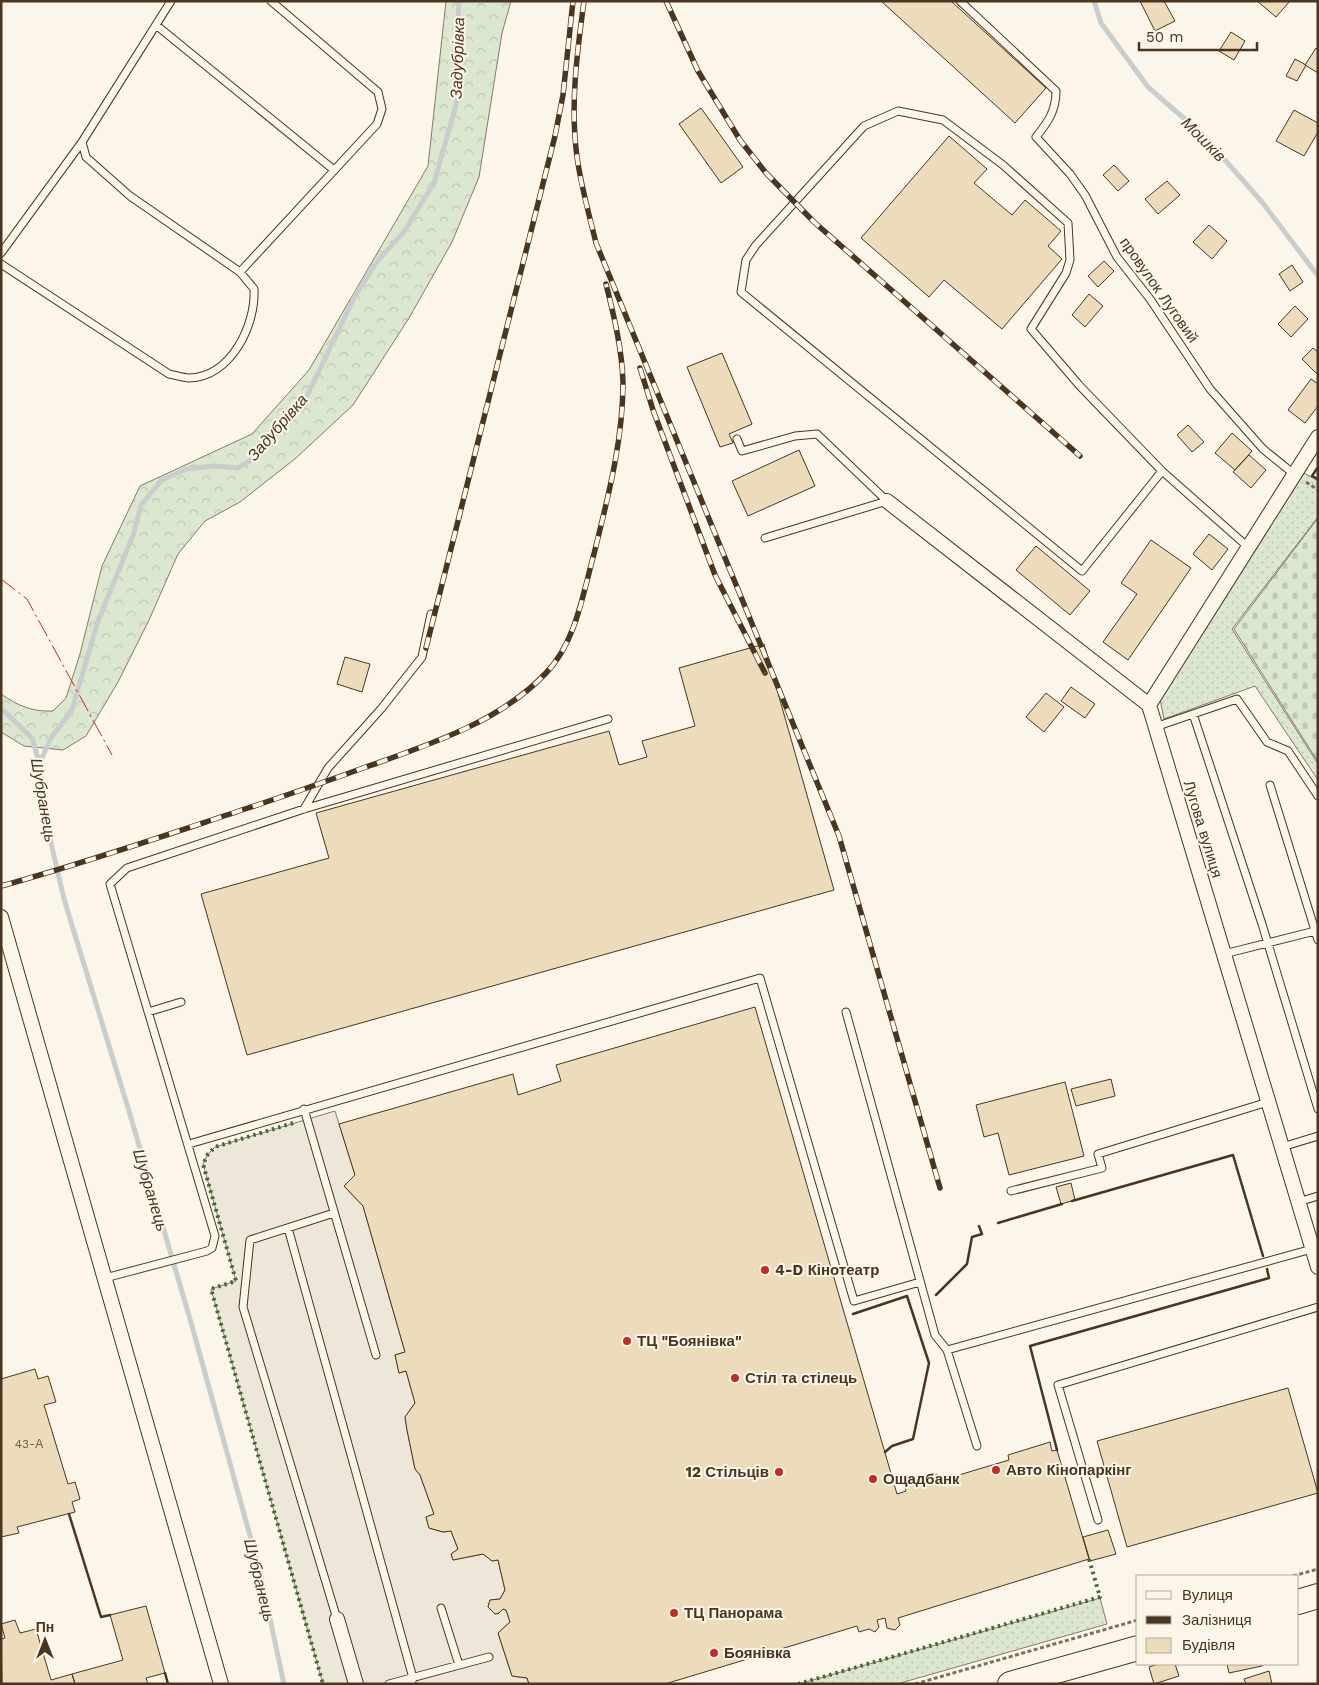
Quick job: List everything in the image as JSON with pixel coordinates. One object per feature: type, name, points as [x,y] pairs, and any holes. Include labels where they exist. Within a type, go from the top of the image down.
[{"type":"highway","points":[[1299,1602],[1318,1596]]},
{"type":"highway","points":[[1010,1684],[1136,1649]]},
{"type":"street","points":[[886,501],[1149,705],[1318,436]]},
{"type":"street","name":"Лугова вулиця","points":[[1149,705],[1298,1202],[1313,1241],[1318,1267]]},
{"type":"street","points":[[1,917],[221,1684]]},
{"type":"street","points":[[337,1619],[356,1684]]},
{"type":"lane","points":[[1,253],[82,142],[172,1]]},
{"type":"lane","points":[[240,272],[377,124],[382,109],[378,92],[272,1]]},
{"type":"lane","name":"провулок Луговий","points":[[960,1],[1056,91],[1056,107],[1036,137],[1070,174],[1085,195],[1117,256],[1150,299],[1210,389],[1263,449],[1294,474]]},
{"type":"lane","points":[[156,25],[334,170]]},
{"type":"lane","points":[[1162,471],[1082,571],[740,292],[746,260],[756,245],[864,126],[898,111],[943,120],[1002,165],[1068,223],[1070,260],[1066,273],[1031,329],[1079,385],[1162,471],[1248,547]]},
{"type":"lane","points":[[1,264],[169,374],[189,378],[208,374],[230,358],[252,318],[254,289],[240,272],[130,196],[86,157],[82,142]]},
{"type":"lane","points":[[737,439],[742,451],[795,436],[817,434],[886,501],[765,538]]},
{"type":"lane","points":[[304,809],[328,768],[380,709],[422,657],[431,614]]},
{"type":"lane","points":[[1156,727],[1237,699],[1267,742],[1288,751],[1318,796]]},
{"type":"lane","points":[[1193,714],[1318,1110]]},
{"type":"lane","points":[[105,1278],[212,1248],[215,1236],[110,884],[126,868],[304,809],[608,719]]},
{"type":"lane","points":[[1270,785],[1318,940]]},
{"type":"lane","points":[[1224,954],[1315,931]]},
{"type":"lane","points":[[189,1144],[760,978],[854,1302],[920,1282]]},
{"type":"lane","points":[[148,1012],[181,1002]]},
{"type":"lane","points":[[846,1012],[935,1335],[947,1350],[977,1446]]},
{"type":"lane","points":[[1011,1191],[1102,1168],[1098,1154],[1268,1102]]},
{"type":"lane","points":[[304,1110],[376,1354]]},
{"type":"lane","points":[[1282,1147],[1318,1136]]},
{"type":"lane","points":[[1298,1202],[1318,1196]]},
{"type":"lane","points":[[334,1213],[250,1240],[243,1308],[337,1619]]},
{"type":"lane","points":[[288,1228],[412,1681]]},
{"type":"lane","points":[[947,1350],[1313,1241]]},
{"type":"lane","points":[[1098,1520],[1058,1385],[1318,1307]]},
{"type":"lane","points":[[441,1608],[459,1665]]},
{"type":"lane","points":[[389,1684],[412,1681],[489,1657]]},
{"type":"path","points":[[1297,1575],[1318,1569]]},
{"type":"path","points":[[915,1684],[1136,1621]]},
{"type":"green space","points":[[446,1],[511,1],[502,33],[479,177],[452,242],[409,318],[353,405],[296,458],[240,502],[205,521],[178,554],[149,620],[118,682],[86,736],[63,750],[24,746],[1,732],[1,694],[13,702],[26,707],[46,711],[53,711],[66,698],[80,654],[102,566],[140,486],[252,434],[309,370],[428,166]]},
{"type":"green space","points":[[1304,473],[1318,481],[1318,517],[1232,629],[1318,764],[1318,780],[1255,686],[1164,719],[1160,699]]},
{"type":"green space","points":[[1318,518],[1318,762],[1234,629]]},
{"type":"green space","points":[[1100,1598],[1107,1624],[897,1684],[799,1684]]},
{"type":"shaded area","points":[[335,1111],[355,1175],[344,1186],[363,1206],[405,1352],[395,1355],[399,1373],[406,1371],[415,1403],[405,1417],[415,1469],[420,1475],[434,1514],[426,1517],[429,1528],[443,1532],[451,1531],[458,1549],[451,1554],[453,1560],[483,1554],[492,1561],[498,1560],[505,1590],[500,1599],[490,1600],[488,1607],[495,1614],[503,1609],[506,1610],[510,1622],[498,1633],[512,1676],[527,1678],[529,1684],[323,1684],[211,1289],[236,1281],[203,1164],[208,1154],[215,1147]]},
{"type":"building","points":[[881,1],[951,1],[1046,88],[1015,123]]},
{"type":"building","points":[[1140,1],[1164,1],[1175,21],[1155,31]]},
{"type":"building","points":[[1257,1],[1290,1],[1276,17]]},
{"type":"building","points":[[1231,32],[1245,41],[1234,60],[1219,51]]},
{"type":"building","points":[[1316,48],[1318,50],[1318,73],[1305,65]]},
{"type":"building","points":[[1295,59],[1306,65],[1297,81],[1286,76]]},
{"type":"building","points":[[701,108],[743,167],[721,183],[679,124]]},
{"type":"building","points":[[1294,110],[1318,123],[1318,132],[1304,156],[1276,141]]},
{"type":"building","points":[[949,136],[987,169],[974,183],[1012,215],[1025,200],[1061,231],[1048,246],[1062,259],[1002,329],[944,280],[929,297],[861,238]]},
{"type":"building","points":[[1114,165],[1129,181],[1118,191],[1103,175]]},
{"type":"building","points":[[1167,181],[1180,195],[1158,214],[1145,199]]},
{"type":"building","points":[[1209,225],[1227,241],[1212,259],[1193,242]]},
{"type":"building","points":[[1104,261],[1114,271],[1098,287],[1088,276]]},
{"type":"building","points":[[1292,265],[1303,282],[1290,291],[1279,274]]},
{"type":"building","points":[[1089,294],[1103,306],[1085,327],[1072,315]]},
{"type":"building","points":[[1295,306],[1308,319],[1291,337],[1278,324]]},
{"type":"building","points":[[1313,348],[1318,352],[1318,375],[1302,359]]},
{"type":"building","points":[[722,353],[752,424],[729,434],[733,443],[720,447],[687,367]]},
{"type":"building","points":[[1311,379],[1318,384],[1318,406],[1305,423],[1288,410]]},
{"type":"building","points":[[1188,425],[1204,442],[1192,452],[1177,435]]},
{"type":"building","points":[[1232,433],[1252,451],[1235,470],[1215,453]]},
{"type":"building","points":[[799,450],[815,486],[748,516],[732,481]]},
{"type":"building","points":[[1249,455],[1266,470],[1251,488],[1233,472]]},
{"type":"building","points":[[1209,534],[1228,549],[1212,570],[1193,554]]},
{"type":"building","points":[[1151,540],[1191,568],[1128,660],[1103,642],[1137,594],[1121,583]]},
{"type":"building","points":[[1036,546],[1090,591],[1070,615],[1016,570]]},
{"type":"building","points":[[764,644],[834,890],[247,1055],[201,894],[329,858],[316,813],[609,731],[619,765],[647,757],[642,741],[695,726],[679,668]]},
{"type":"building","points":[[345,657],[370,664],[362,692],[337,684]]},
{"type":"building","points":[[1071,687],[1095,704],[1085,718],[1061,701]]},
{"type":"building","points":[[1046,693],[1064,707],[1044,732],[1026,717]]},
{"type":"building","name":"ТЦ \"Боянівка\"","points":[[755,1007],[897,1494],[906,1491],[904,1486],[937,1474],[939,1481],[1009,1460],[1008,1455],[1050,1442],[1052,1451],[1057,1450],[1089,1559],[898,1618],[900,1625],[895,1630],[887,1628],[885,1618],[877,1620],[879,1627],[875,1632],[869,1629],[859,1632],[857,1626],[665,1684],[529,1684],[527,1678],[512,1676],[498,1633],[510,1622],[506,1610],[503,1609],[495,1614],[488,1607],[490,1600],[500,1599],[505,1590],[498,1560],[492,1561],[483,1554],[453,1560],[451,1554],[458,1549],[451,1531],[443,1532],[429,1528],[426,1517],[434,1514],[420,1475],[415,1469],[405,1417],[415,1403],[406,1371],[399,1373],[395,1355],[405,1352],[363,1206],[344,1186],[355,1175],[339,1124],[513,1074],[518,1095],[561,1081],[556,1065]]},
{"type":"building","points":[[1111,1079],[1115,1096],[1076,1106],[1071,1089]]},
{"type":"building","points":[[1065,1082],[1084,1156],[1009,1175],[998,1133],[984,1137],[976,1105]]},
{"type":"building","points":[[1071,1183],[1075,1200],[1061,1204],[1056,1187]]},
{"type":"building","points":[[35,1369],[38,1379],[48,1376],[56,1402],[44,1405],[68,1484],[75,1482],[80,1499],[72,1502],[75,1512],[17,1527],[19,1533],[1,1537],[1,1379]]},
{"type":"building","points":[[1288,1388],[1318,1493],[1127,1547],[1097,1441]]},
{"type":"building","points":[[1108,1530],[1116,1554],[1090,1561],[1083,1537]]},
{"type":"building","points":[[146,1606],[165,1673],[146,1678],[148,1684],[75,1684],[72,1674],[123,1660],[110,1615]]},
{"type":"building","points":[[15,1620],[20,1633],[36,1629],[51,1680],[72,1674],[75,1684],[2,1684],[1,1639],[5,1638],[1,1624]]},
{"type":"building","points":[[1155,1665],[1175,1665],[1179,1676],[1154,1684],[1149,1667]]},
{"type":"building","points":[[1227,1665],[1262,1665],[1262,1666],[1229,1673]]},
{"type":"building","points":[[1269,1671],[1272,1684],[1246,1684],[1244,1679]]},
{"type":"waterway","name":"Задубрівка","points":[[40,762],[51,738],[72,710],[98,621],[134,533],[141,505],[162,480],[187,469],[213,466],[238,468],[253,459],[306,398],[355,296],[378,260],[403,233],[434,183],[457,102],[455,79],[459,1]]},
{"type":"waterway","name":"Мошків","points":[[1094,1],[1101,23],[1148,87],[1202,134],[1262,202],[1318,276]]},
{"type":"waterway","name":"Шубранець","points":[[1,708],[32,738],[42,772],[39,791],[64,899],[192,1326],[260,1572],[284,1684]]},
{"type":"railway","points":[[426,648],[555,136],[563,95],[573,1]]},
{"type":"railway","points":[[584,1],[575,79],[574,118],[577,157],[596,243],[839,836],[940,1188]]},
{"type":"railway","points":[[666,1],[698,71],[740,140],[766,173],[814,222],[1080,456]]},
{"type":"railway","points":[[1,886],[263,803],[438,741],[507,705],[528,690],[546,673],[565,647],[577,616],[618,447],[623,382],[617,333],[606,284]]},
{"type":"railway","points":[[640,368],[653,410],[715,575],[765,673]]},
{"type":"hedge","points":[[293,1123],[215,1147],[208,1154],[203,1164],[236,1281],[211,1289],[323,1684]]},
{"type":"hedge","points":[[798,1684],[1100,1597],[1089,1559]]},
{"type":"wall","points":[[1318,467],[1312,476],[1318,479]]},
{"type":"wall","points":[[1072,1201],[1233,1155],[1263,1256]]},
{"type":"wall","points":[[998,1223],[1062,1204]]},
{"type":"wall","points":[[936,1295],[967,1264],[972,1237],[982,1234],[979,1226]]},
{"type":"wall","points":[[1057,1450],[1030,1346],[1269,1278],[1267,1269]]},
{"type":"wall","points":[[853,1314],[907,1296],[929,1363],[913,1439],[892,1446],[885,1452]]},
{"type":"wall","points":[[69,1514],[101,1617],[110,1615]]},
{"type":"wall","points":[[165,1673],[168,1684]]},
{"type":"power","points":[[1,579],[27,599],[112,755]]},
{"type":"place","name":"4-D Кінотеатр","points":[[765,1270]]},
{"type":"place","name":"ТЦ \"Боянівка\"","points":[[627,1341]]},
{"type":"place","name":"Стіл та стілець","points":[[735,1378]]},
{"type":"place","name":"Авто Кінопаркінг","points":[[996,1470]]},
{"type":"place","name":"12 Стільців","points":[[779,1472]]},
{"type":"place","name":"Ощадбанк","points":[[873,1479]]},
{"type":"place","name":"ТЦ Панорама","points":[[674,1613]]},
{"type":"place","name":"Боянівка","points":[[714,1653]]}]
